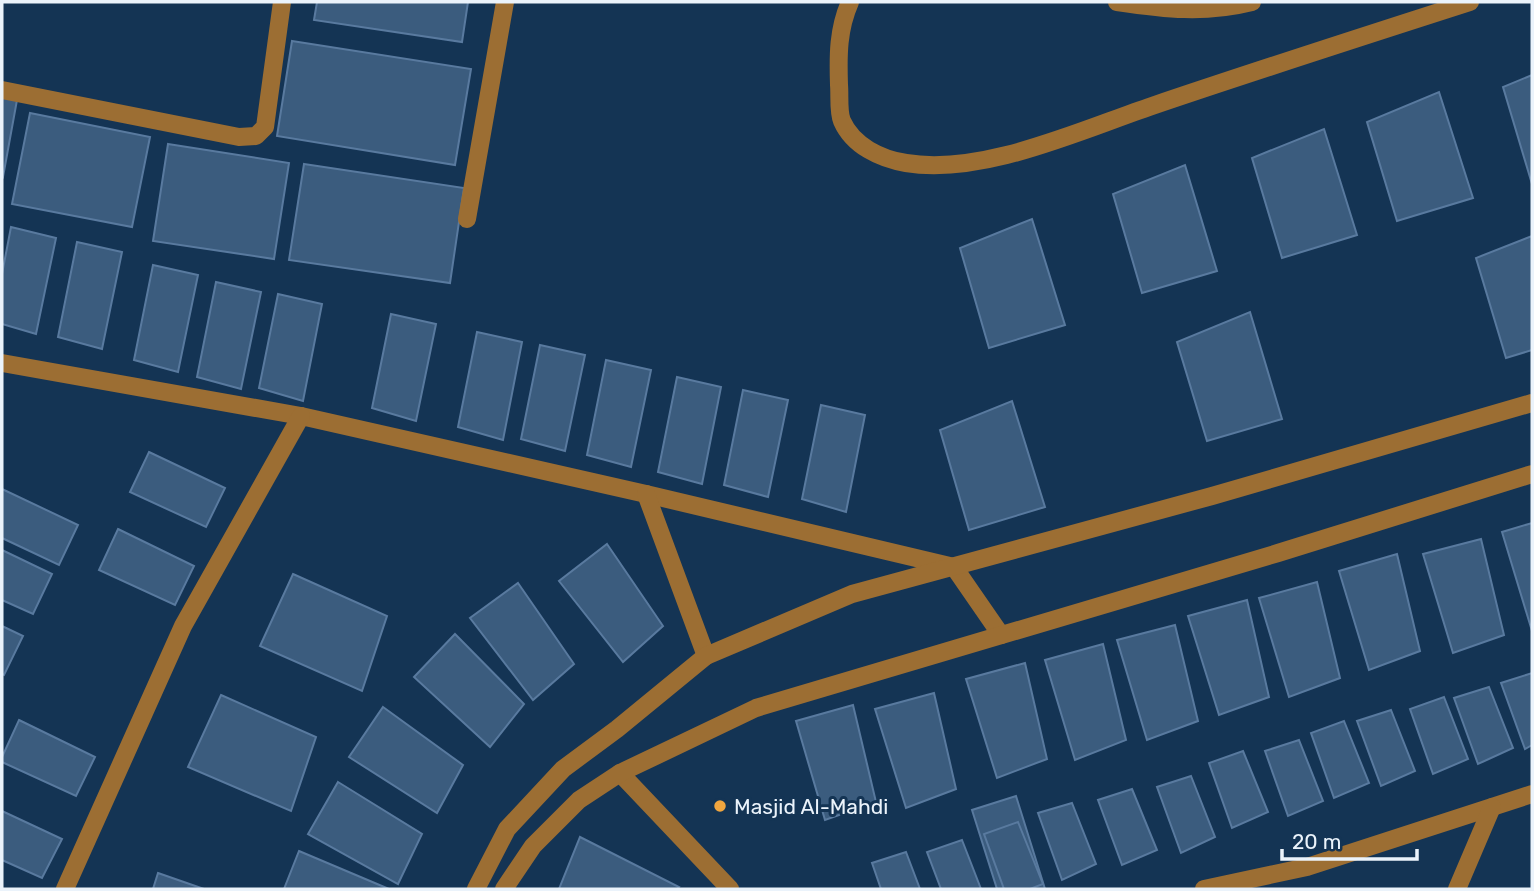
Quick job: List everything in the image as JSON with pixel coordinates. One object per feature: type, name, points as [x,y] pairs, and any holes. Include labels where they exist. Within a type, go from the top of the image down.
[{"type":"street","points":[[2,90],[239,137],[256,136],[265,127],[282,2]]},
{"type":"street","points":[[467,219],[505,2]]},
{"type":"street","points":[[850,2],[842,19],[837,51],[841,120],[858,143],[883,157],[907,163],[940,164],[971,162],[1029,149],[1470,2]]},
{"type":"street","points":[[1117,2],[1175,11],[1225,9],[1252,2]]},
{"type":"street","points":[[2,363],[301,416],[954,567],[1002,635]]},
{"type":"street","points":[[475,889],[508,829],[563,769],[706,656],[852,594],[1199,499],[1532,403]]},
{"type":"street","points":[[65,889],[183,626],[301,416]]},
{"type":"street","points":[[504,889],[533,846],[579,800],[620,773],[756,708],[1532,474]]},
{"type":"street","points":[[646,494],[706,656]]},
{"type":"street","points":[[620,773],[730,889]]},
{"type":"street","points":[[1204,889],[1307,867],[1532,794]]},
{"type":"street","points":[[1457,889],[1492,807]]},
{"type":"building","points":[[317,2],[468,2],[462,42],[314,20]]},
{"type":"building","points":[[292,41],[471,69],[455,165],[277,136]]},
{"type":"building","points":[[1532,75],[1532,184],[1503,87]]},
{"type":"building","points":[[1439,92],[1473,198],[1397,221],[1367,122]]},
{"type":"building","points":[[2,97],[17,100],[3,177],[2,176]]},
{"type":"building","points":[[30,113],[150,137],[132,227],[12,204]]},
{"type":"building","points":[[1324,129],[1357,235],[1282,258],[1252,158]]},
{"type":"building","points":[[168,144],[289,163],[274,259],[153,241]]},
{"type":"building","points":[[304,164],[464,188],[450,283],[289,260]]},
{"type":"building","points":[[1185,165],[1217,271],[1142,293],[1113,194]]},
{"type":"building","points":[[1032,219],[1065,325],[989,348],[960,248]]},
{"type":"building","points":[[11,227],[56,238],[36,334],[2,324],[2,274]]},
{"type":"building","points":[[1532,236],[1532,350],[1506,358],[1476,258]]},
{"type":"building","points":[[77,242],[122,252],[102,349],[58,337]]},
{"type":"building","points":[[153,265],[198,275],[178,372],[134,360]]},
{"type":"building","points":[[216,282],[261,292],[241,389],[197,377]]},
{"type":"building","points":[[278,294],[322,304],[303,401],[259,388]]},
{"type":"building","points":[[1250,312],[1282,419],[1207,441],[1177,342]]},
{"type":"building","points":[[391,314],[436,324],[416,421],[372,408]]},
{"type":"building","points":[[477,332],[522,342],[503,440],[458,427]]},
{"type":"building","points":[[540,345],[585,355],[565,451],[521,439]]},
{"type":"building","points":[[606,360],[651,370],[631,467],[587,455]]},
{"type":"building","points":[[677,377],[721,387],[702,484],[658,472]]},
{"type":"building","points":[[743,390],[788,400],[768,497],[724,485]]},
{"type":"building","points":[[1012,401],[1045,507],[969,530],[940,430]]},
{"type":"building","points":[[821,405],[865,415],[846,512],[802,499]]},
{"type":"building","points":[[149,452],[225,488],[206,527],[130,492]]},
{"type":"building","points":[[2,489],[78,525],[59,565],[2,538]]},
{"type":"building","points":[[1532,523],[1532,631],[1502,532]]},
{"type":"building","points":[[118,529],[194,566],[175,605],[99,570]]},
{"type":"building","points":[[1481,539],[1504,635],[1453,653],[1423,554]]},
{"type":"building","points":[[607,544],[663,626],[623,662],[559,581]]},
{"type":"building","points":[[2,550],[52,574],[33,614],[2,600]]},
{"type":"building","points":[[1397,554],[1420,651],[1369,670],[1339,571]]},
{"type":"building","points":[[293,574],[387,616],[362,691],[260,646]]},
{"type":"building","points":[[1317,582],[1340,678],[1289,697],[1259,598]]},
{"type":"building","points":[[518,583],[574,664],[533,700],[470,618]]},
{"type":"building","points":[[1247,600],[1269,697],[1219,715],[1188,616]]},
{"type":"building","points":[[1175,625],[1198,721],[1147,740],[1117,640]]},
{"type":"building","points":[[2,626],[23,636],[4,675],[2,674]]},
{"type":"building","points":[[455,634],[524,704],[490,747],[414,677]]},
{"type":"building","points":[[1103,644],[1126,740],[1075,760],[1045,660]]},
{"type":"building","points":[[1025,663],[1047,759],[997,778],[966,679]]},
{"type":"building","points":[[1532,673],[1532,745],[1525,749],[1501,683]]},
{"type":"building","points":[[1489,687],[1513,748],[1478,764],[1454,698]]},
{"type":"building","points":[[934,693],[956,789],[906,808],[875,709]]},
{"type":"building","points":[[221,695],[316,737],[291,811],[188,767]]},
{"type":"building","points":[[1444,697],[1468,759],[1433,774],[1410,709]]},
{"type":"building","points":[[853,705],[876,802],[825,820],[796,721]]},
{"type":"building","points":[[383,707],[463,765],[437,813],[349,757]]},
{"type":"building","points":[[1391,710],[1415,771],[1381,786],[1357,721]]},
{"type":"building","points":[[19,720],[95,757],[76,796],[2,762]]},
{"type":"building","points":[[1344,721],[1369,783],[1334,798],[1311,733]]},
{"type":"building","points":[[1299,740],[1323,801],[1288,816],[1265,751]]},
{"type":"building","points":[[1243,751],[1268,812],[1232,828],[1209,763]]},
{"type":"building","points":[[1191,776],[1215,837],[1181,853],[1157,787]]},
{"type":"building","points":[[338,782],[422,834],[398,884],[308,834]]},
{"type":"building","points":[[1132,789],[1157,850],[1122,865],[1098,800]]},
{"type":"building","points":[[1016,796],[1045,889],[997,889],[972,810]]},
{"type":"building","points":[[1072,803],[1096,864],[1062,880],[1038,813]]},
{"type":"building","points":[[2,811],[62,839],[42,878],[2,860]]},
{"type":"building","points":[[1018,822],[1043,884],[1030,889],[1004,889],[984,834]]},
{"type":"building","points":[[580,837],[679,887],[559,889]]},
{"type":"building","points":[[962,840],[981,889],[941,889],[927,852]]},
{"type":"building","points":[[299,851],[389,889],[284,889]]},
{"type":"building","points":[[906,852],[920,889],[881,889],[872,863]]},
{"type":"building","points":[[158,873],[204,889],[153,889]]},
{"type":"place","name":"Masjid Al-Mahdi","points":[[720,806]]}]
